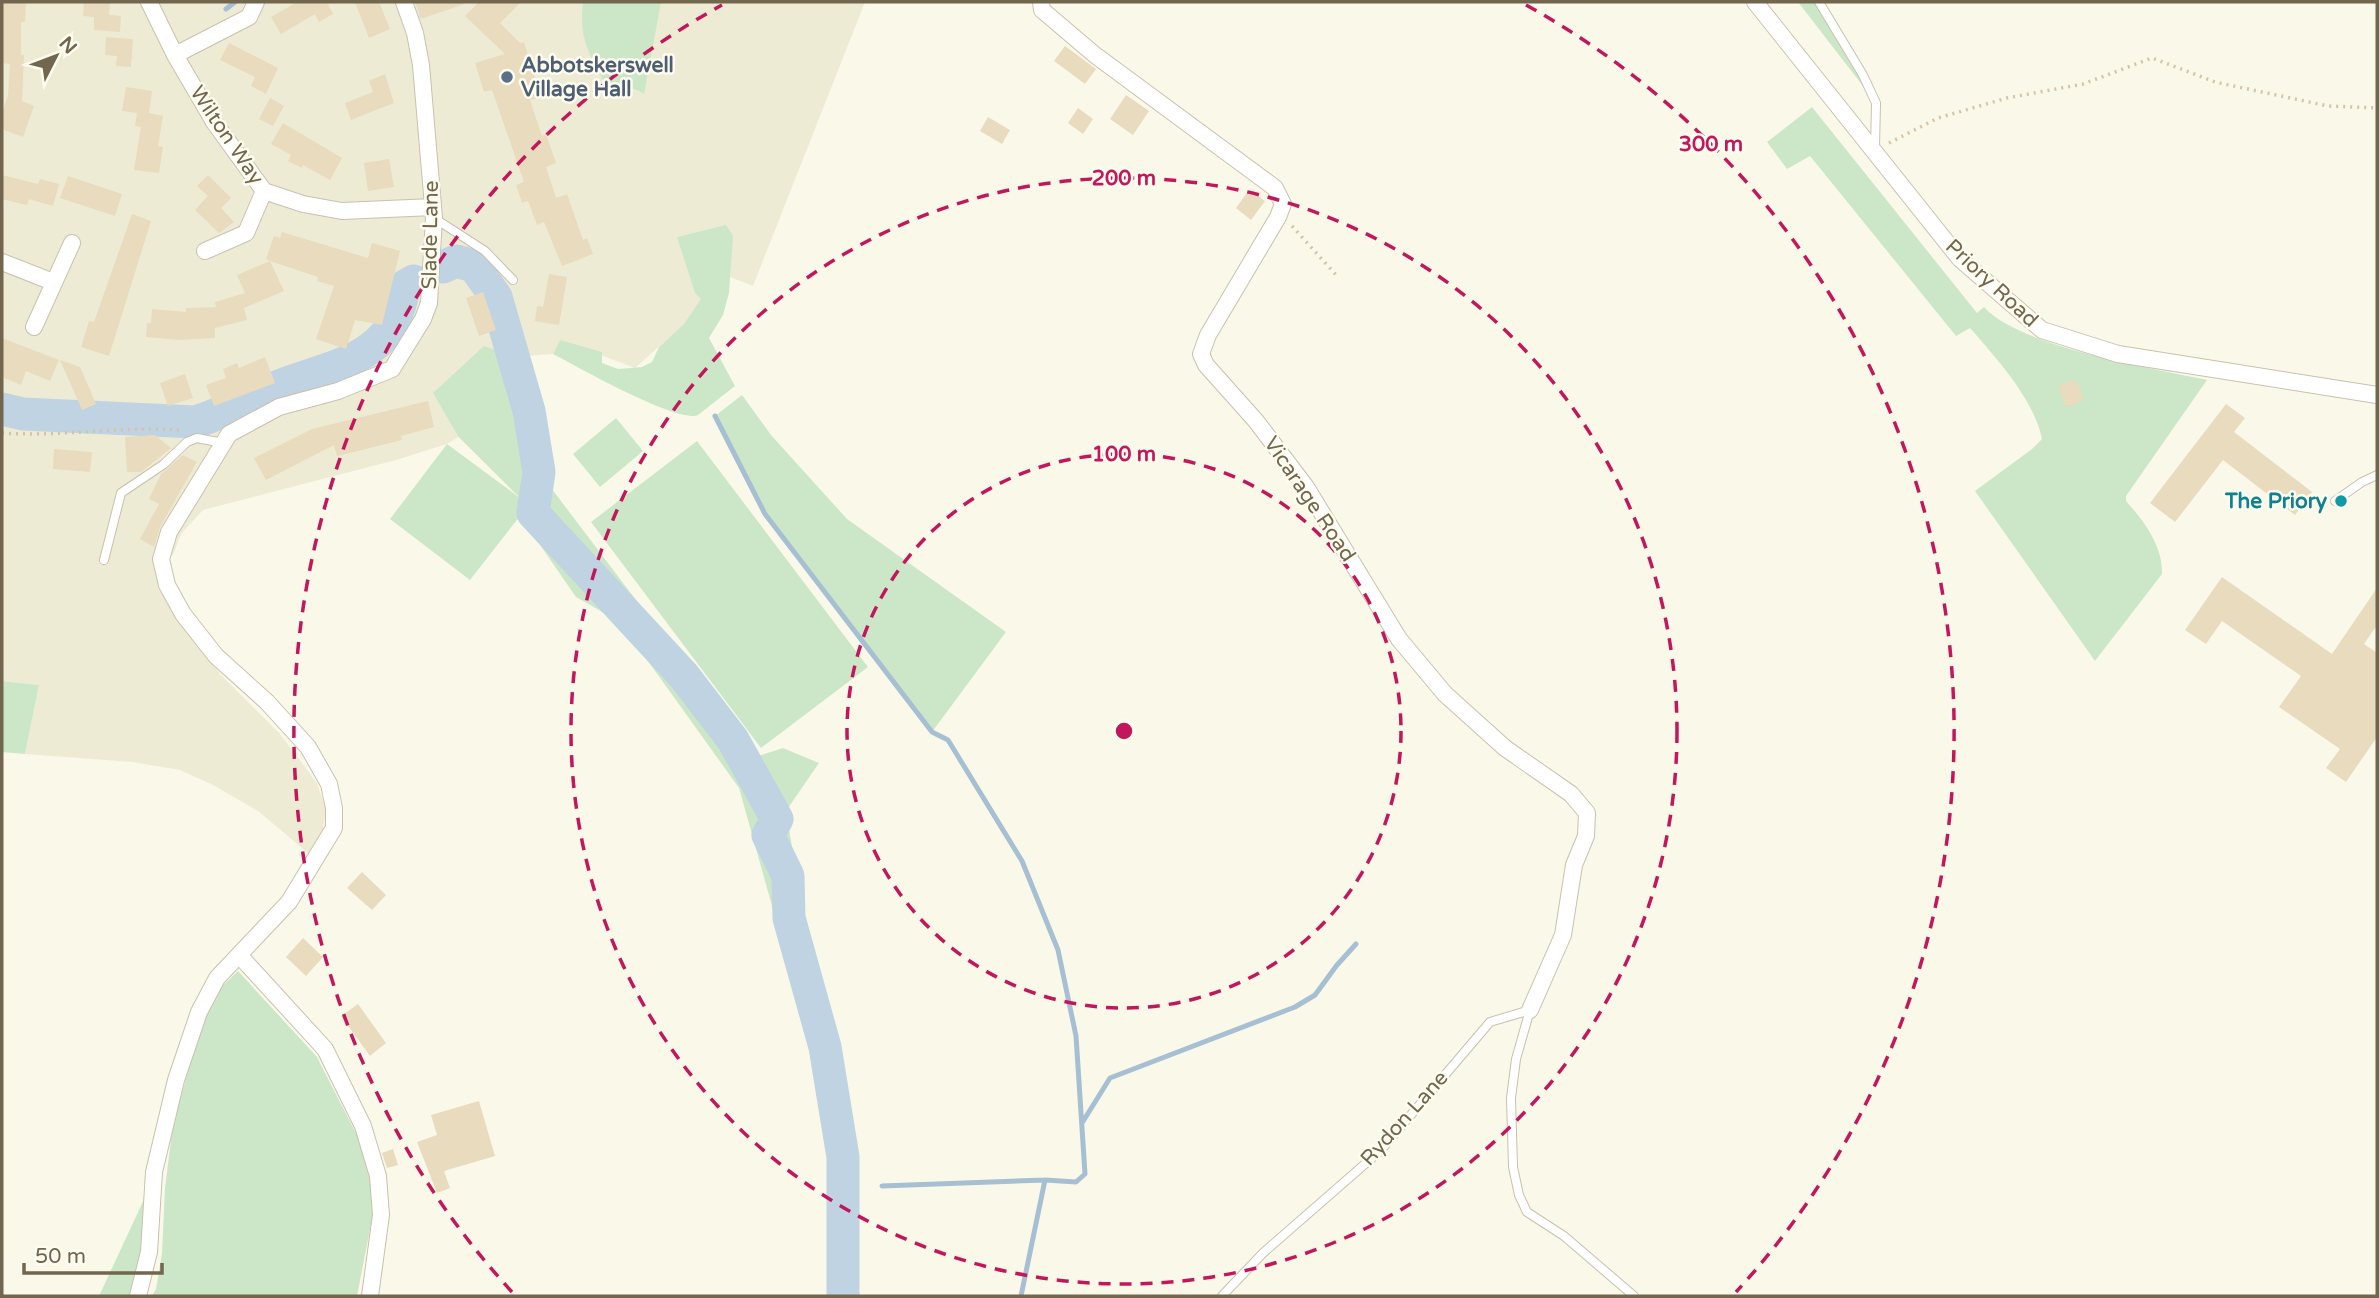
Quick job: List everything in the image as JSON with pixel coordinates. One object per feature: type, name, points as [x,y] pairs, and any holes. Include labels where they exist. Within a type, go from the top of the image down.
[{"type":"street","name":"Wilton Way","points":[[149,2],[175,55],[214,122],[264,191],[303,204],[342,211],[433,213]]},
{"type":"street","points":[[175,55],[249,17],[256,2]]},
{"type":"street","name":"Slade Lane","points":[[226,438],[279,407],[338,391],[392,369],[423,319],[429,303],[433,213],[421,65],[415,33],[404,2]]},
{"type":"street","points":[[1041,2],[1042,9],[1095,55],[1275,188],[1283,204],[1280,210]]},
{"type":"street","name":"Priory Road","points":[[1755,2],[1960,260],[2042,330],[2118,354],[2377,395]]},
{"type":"street","points":[[205,251],[246,233],[264,191]]},
{"type":"street","name":"Vicarage Road","points":[[1280,210],[1208,335],[1201,354],[1206,365],[1256,421],[1306,487],[1399,639],[1445,694],[1505,748],[1571,794],[1587,813],[1587,836],[1574,865],[1563,935],[1530,1010]]},
{"type":"street","points":[[34,327],[72,243]]},
{"type":"street","points":[[2,262],[53,282]]},
{"type":"street","points":[[138,1296],[149,1252],[154,1172],[176,1080],[199,1012],[217,978],[289,902],[334,828],[334,808],[329,785],[307,747],[267,702],[216,656],[183,614],[167,585],[161,559],[169,532],[226,438]]},
{"type":"street","points":[[239,955],[325,1049],[363,1126],[378,1177],[381,1214],[370,1296]]},
{"type":"lane","points":[[1819,2],[1863,75],[1876,103],[1875,151]]},
{"type":"lane","points":[[433,213],[485,251],[513,280]]},
{"type":"lane","points":[[104,560],[121,493],[164,464],[187,442],[197,438],[226,438]]},
{"type":"lane","points":[[2335,501],[2377,475]]},
{"type":"lane","points":[[1530,1010],[1516,1059],[1511,1098],[1513,1167],[1519,1195],[1527,1212],[1564,1236],[1634,1296]]},
{"type":"lane","name":"Rydon Lane","points":[[1222,1296],[1263,1253],[1381,1150],[1490,1022],[1530,1010]]},
{"type":"path","points":[[1875,151],[1938,118],[2007,98],[2083,84],[2152,58],[2215,82],[2328,106],[2377,108]]},
{"type":"path","points":[[1280,210],[1296,232],[1337,276]]},
{"type":"path","points":[[2,433],[69,433],[146,428],[188,430]]},
{"type":"shaded area","points":[[2,2],[865,2],[753,286],[726,278],[690,319],[635,368],[560,340],[553,354],[512,357],[529,411],[520,497],[458,437],[447,444],[396,460],[203,510],[181,534],[173,555],[156,561],[158,588],[202,650],[221,675],[280,734],[317,783],[326,810],[323,829],[309,854],[258,811],[180,770],[132,762],[25,754],[39,685],[2,681]]},
{"type":"green space","points":[[583,2],[661,2],[644,94],[603,80],[583,34]]},
{"type":"green space","points":[[1798,2],[1819,2],[1876,103]]},
{"type":"green space","points":[[1812,107],[1977,313],[1984,307],[2026,334],[2056,345],[2207,380],[2126,496],[2126,501],[2156,544],[2162,574],[2095,661],[1975,491],[2042,439],[2031,409],[2013,380],[1970,328],[1956,336],[1810,156],[1787,169],[1767,142]]},
{"type":"green space","points":[[726,225],[733,236],[729,293],[723,315],[709,338],[735,386],[698,415],[670,411],[649,403],[553,354],[560,340],[602,352],[602,363],[618,369],[642,367],[652,362],[659,347],[684,324],[701,299],[695,293],[677,237]]},
{"type":"green space","points":[[484,346],[512,357],[529,411],[539,472],[755,757],[783,748],[819,763],[786,811],[815,984],[848,1105],[858,1187],[852,1296],[833,1296],[835,1131],[739,788],[620,622],[576,597],[520,516],[470,580],[390,519],[447,444],[520,498],[458,436],[433,393]]},
{"type":"green space","points":[[742,395],[771,435],[847,519],[1006,632],[932,732],[765,514],[715,416]]},
{"type":"green space","points":[[616,418],[643,451],[600,487],[573,454]]},
{"type":"green space","points":[[697,441],[868,667],[761,748],[591,522]]},
{"type":"green space","points":[[2,681],[39,685],[25,754],[2,752]]},
{"type":"green space","points":[[238,971],[317,1057],[362,1145],[373,1179],[373,1214],[357,1296],[152,1296],[156,1289],[162,1253],[165,1188],[173,1124],[201,1027],[217,991]]},
{"type":"green space","points":[[146,1195],[141,1262],[129,1296],[99,1296]]},
{"type":"building","points":[[2,2],[26,2],[25,22],[21,22],[21,55],[24,55],[22,101],[34,106],[23,137],[2,129],[10,64],[2,63]]},
{"type":"building","points":[[84,2],[110,2],[109,15],[121,16],[120,32],[94,30],[94,17],[83,16]]},
{"type":"building","points":[[297,2],[332,2],[328,4],[333,14],[319,22],[315,14],[281,34],[271,17]]},
{"type":"building","points":[[355,2],[379,2],[390,29],[369,38]]},
{"type":"building","points":[[415,2],[464,2],[464,4],[421,19]]},
{"type":"building","points":[[479,2],[521,2],[500,23],[520,43],[524,42],[541,97],[530,100],[542,136],[546,134],[556,163],[546,167],[556,198],[567,194],[583,240],[587,238],[593,254],[562,266],[544,222],[537,225],[528,201],[522,203],[516,185],[524,182],[492,90],[484,92],[475,63],[505,54],[465,16]]},
{"type":"building","points":[[106,37],[133,39],[131,67],[116,66],[117,56],[105,55]]},
{"type":"building","points":[[229,43],[278,68],[266,94],[251,86],[255,77],[220,60]]},
{"type":"building","points":[[1065,46],[1096,69],[1085,84],[1054,61]]},
{"type":"building","points":[[385,74],[394,103],[351,120],[345,103],[373,92],[369,81]]},
{"type":"building","points":[[126,87],[152,91],[149,113],[163,116],[158,146],[163,147],[159,173],[134,170],[141,127],[135,126],[137,113],[122,111]]},
{"type":"building","points":[[1126,95],[1149,111],[1133,135],[1110,119]]},
{"type":"building","points":[[270,98],[284,106],[273,126],[259,119]]},
{"type":"building","points":[[1078,108],[1093,119],[1083,134],[1068,123]]},
{"type":"building","points":[[988,117],[1010,130],[1002,144],[980,131]]},
{"type":"building","points":[[283,123],[342,158],[330,180],[303,165],[302,168],[288,161],[291,155],[271,144]]},
{"type":"building","points":[[389,159],[394,187],[368,191],[364,163]]},
{"type":"building","points":[[2,175],[38,184],[40,179],[59,184],[53,206],[29,199],[27,205],[2,199]]},
{"type":"building","points":[[208,175],[231,198],[221,208],[234,222],[219,233],[195,210],[208,196],[197,186]]},
{"type":"building","points":[[68,176],[122,194],[115,216],[60,198]]},
{"type":"building","points":[[1249,190],[1265,201],[1251,220],[1236,208]]},
{"type":"building","points":[[132,214],[151,221],[109,356],[81,347],[89,321],[94,322]]},
{"type":"building","points":[[282,232],[368,258],[372,243],[400,251],[382,325],[355,320],[346,349],[316,339],[334,286],[317,281],[318,277],[266,259],[274,236],[280,238]]},
{"type":"building","points":[[270,261],[284,291],[244,308],[247,320],[215,328],[215,338],[179,340],[146,337],[152,309],[186,312],[186,308],[216,307],[215,302],[245,293],[237,275]]},
{"type":"building","points":[[549,274],[567,277],[559,325],[535,321],[537,306],[543,307]]},
{"type":"building","points":[[483,292],[496,330],[479,336],[466,298]]},
{"type":"building","points":[[2,338],[59,360],[50,381],[26,371],[21,385],[2,377]]},
{"type":"building","points":[[265,357],[275,383],[214,406],[206,385],[226,378],[223,369],[237,363],[239,368]]},
{"type":"building","points":[[60,360],[80,367],[96,404],[82,410]]},
{"type":"building","points":[[185,374],[193,398],[168,406],[160,383]]},
{"type":"building","points":[[2075,379],[2084,400],[2066,407],[2058,386]]},
{"type":"building","points":[[428,401],[434,427],[401,436],[402,440],[337,456],[334,445],[266,480],[254,458],[312,429]]},
{"type":"building","points":[[2226,404],[2245,418],[2234,432],[2312,492],[2295,515],[2223,460],[2175,522],[2150,503]]},
{"type":"building","points":[[155,435],[171,448],[141,472],[127,472],[125,437]]},
{"type":"building","points":[[54,449],[92,452],[90,472],[53,469]]},
{"type":"building","points":[[183,455],[197,462],[160,527],[154,547],[140,539],[159,504],[149,499],[161,474]]},
{"type":"building","points":[[2222,577],[2332,654],[2377,588],[2377,625],[2364,644],[2377,653],[2377,737],[2346,782],[2326,768],[2340,749],[2279,707],[2301,676],[2222,621],[2206,644],[2185,630]]},
{"type":"building","points":[[362,872],[386,895],[372,910],[347,888]]},
{"type":"building","points":[[303,938],[323,957],[306,976],[286,957]]},
{"type":"building","points":[[358,1004],[386,1043],[370,1056],[341,1016]]},
{"type":"building","points":[[479,1101],[495,1156],[444,1171],[450,1188],[437,1193],[417,1142],[437,1135],[431,1115]]},
{"type":"building","points":[[393,1149],[398,1165],[387,1168],[382,1153]]},
{"type":"waterway","points":[[226,9],[235,2]]},
{"type":"waterway","points":[[443,267],[456,261],[474,266],[496,297],[529,411],[539,472],[533,513],[684,676],[733,740],[777,819],[768,835],[788,876],[789,918],[825,1047],[843,1157],[843,1296]]},
{"type":"waterway","points":[[2,409],[23,414],[195,422],[288,382],[332,368],[361,355],[389,330],[398,312],[405,286],[414,281]]},
{"type":"waterway","points":[[715,416],[765,514],[932,732],[948,740],[1022,861],[1058,950],[1076,1036],[1085,1174],[1076,1182],[1045,1180],[1021,1296]]},
{"type":"waterway","points":[[1082,1123],[1110,1078],[1295,1007],[1315,995],[1356,944]]},
{"type":"waterway","points":[[882,1186],[1045,1180]]},
{"type":"place","name":"Abbotskerswell Village Hall","points":[[507,77]]},
{"type":"place","name":"The Priory","points":[[2341,501]]}]
